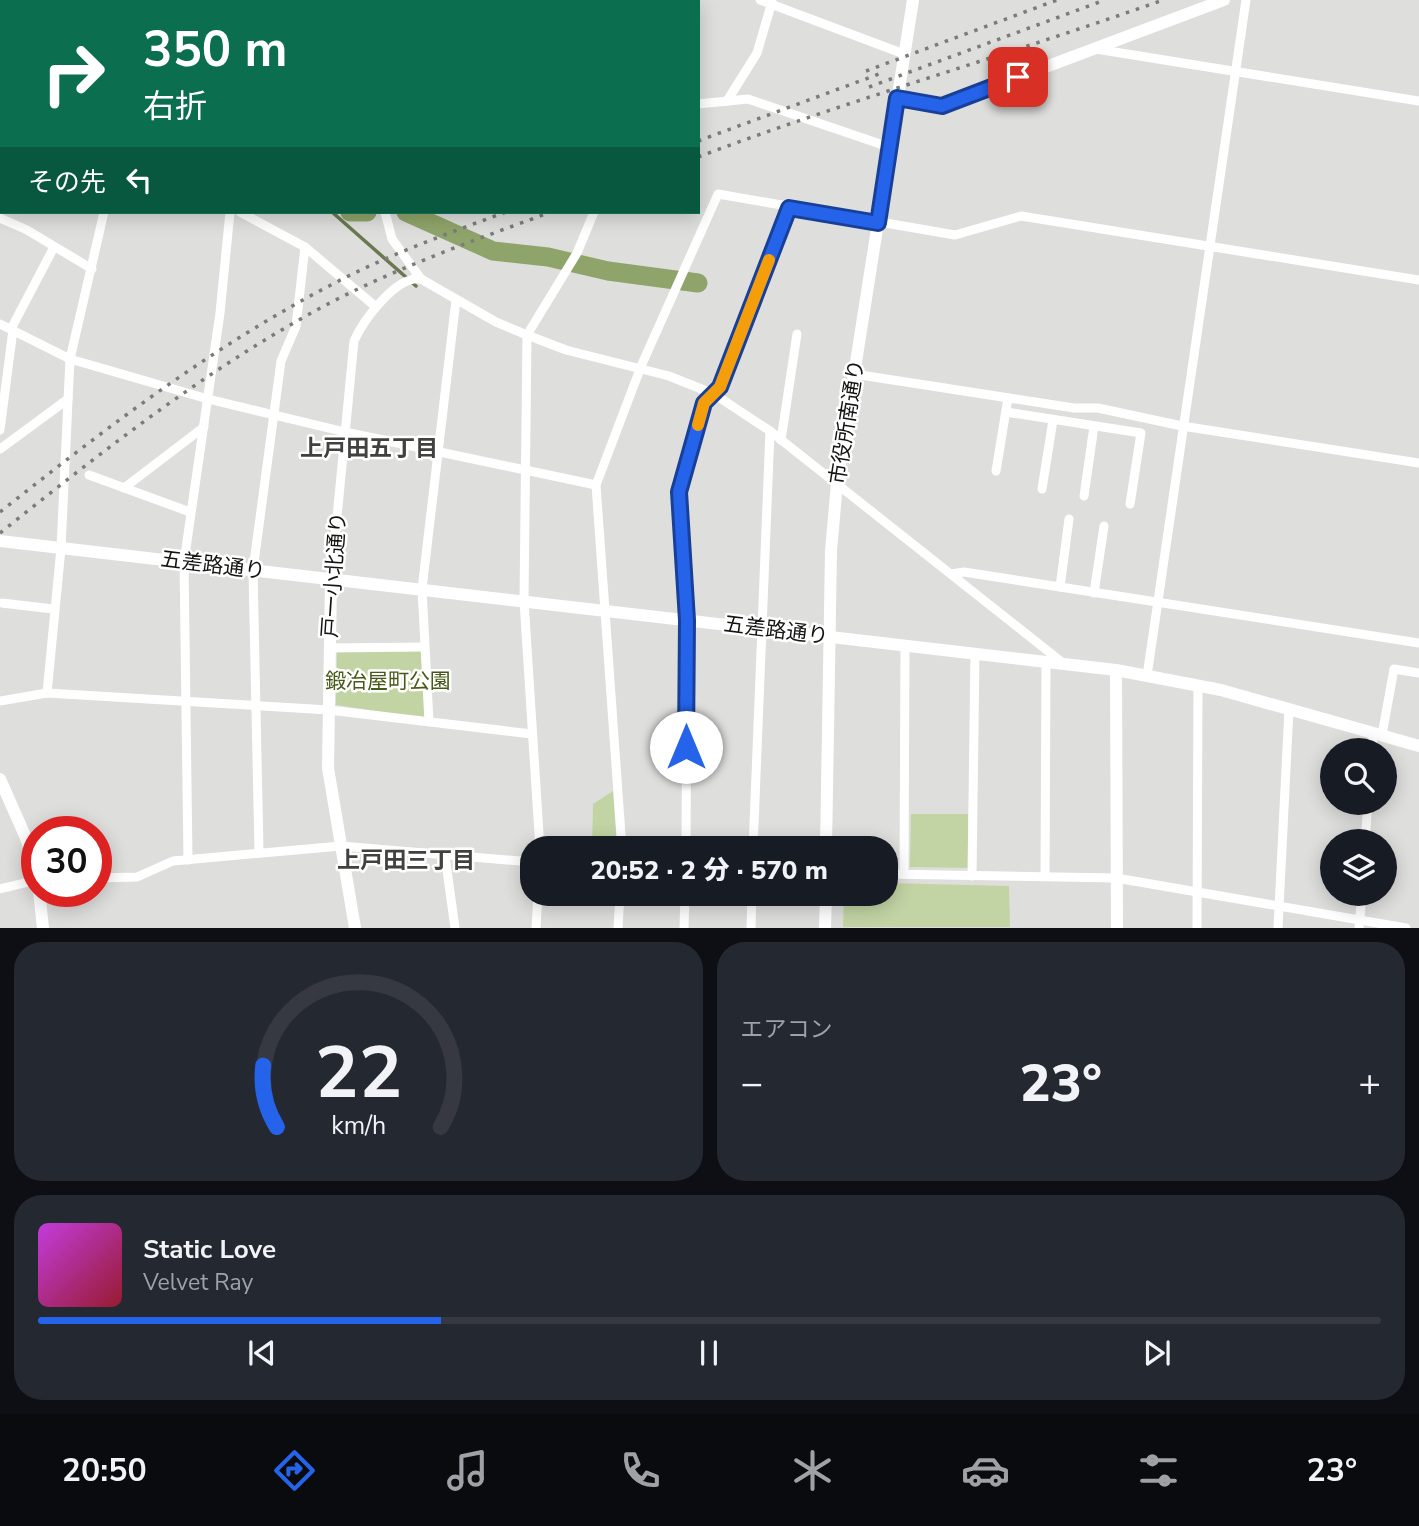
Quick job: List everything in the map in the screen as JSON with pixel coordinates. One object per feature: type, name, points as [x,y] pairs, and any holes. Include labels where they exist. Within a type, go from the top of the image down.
[{"type":"street","points":[[760,0],[772,2],[904,54]]},
{"type":"street","name":"市役所南通り","points":[[826,836],[831,551],[837,483],[913,0]]},
{"type":"street","points":[[897,98],[942,106],[1224,0]]},
{"type":"street","points":[[1147,676],[1246,0]]},
{"type":"street","points":[[727,101],[757,52],[772,2]]},
{"type":"street","points":[[1094,48],[1419,101]]},
{"type":"street","points":[[700,104],[748,99],[890,147]]},
{"type":"street","points":[[621,836],[596,485],[641,368],[718,194],[955,235],[1021,216],[1419,280]]},
{"type":"street","points":[[686,836],[687,620],[679,492],[704,403],[720,387],[789,208]]},
{"type":"street","points":[[47,693],[53,609],[61,548],[70,359],[104,214]]},
{"type":"street","points":[[188,859],[184,562],[208,399],[230,214]]},
{"type":"street","points":[[244,214],[305,247],[376,307]]},
{"type":"street","points":[[539,836],[524,601],[527,335],[578,253],[593,214]]},
{"type":"street","points":[[385,215],[392,239],[418,278],[527,335],[566,350],[641,368],[714,394],[770,431],[1063,664]]},
{"type":"street","points":[[0,218],[92,270]]},
{"type":"street","points":[[0,430],[12,330],[54,247]]},
{"type":"street","points":[[259,852],[253,570],[281,361],[296,326],[305,247]]},
{"type":"street","name":"戸一小北通り","points":[[355,928],[328,768],[331,579],[345,432],[354,341],[362,322],[404,282],[418,278]]},
{"type":"street","points":[[429,722],[422,589],[456,300]]},
{"type":"street","points":[[0,324],[70,359],[208,399],[345,432],[596,485]]},
{"type":"street","points":[[781,440],[797,334]]},
{"type":"street","points":[[854,374],[1009,398],[1098,408],[1182,426],[1419,463]]},
{"type":"street","points":[[996,471],[1009,398]]},
{"type":"street","points":[[1,444],[68,399]]},
{"type":"street","points":[[1006,412],[1141,433],[1130,504]]},
{"type":"street","points":[[1042,489],[1053,420]]},
{"type":"street","points":[[1084,496],[1094,426]]},
{"type":"street","points":[[124,488],[204,427]]},
{"type":"street","points":[[753,836],[770,431]]},
{"type":"street","points":[[89,475],[190,512]]},
{"type":"street","points":[[1060,587],[1069,519]]},
{"type":"street","points":[[1094,593],[1104,526]]},
{"type":"street","name":"五差路通り","points":[[1,541],[1116,670],[1198,685],[1419,746]]},
{"type":"street","points":[[951,574],[964,572],[1419,643]]},
{"type":"street","points":[[0,590],[1,603],[53,609]]},
{"type":"street","points":[[904,874],[905,646]]},
{"type":"street","points":[[329,648],[424,647]]},
{"type":"street","points":[[972,876],[975,653]]},
{"type":"street","points":[[1045,876],[1046,662]]},
{"type":"street","points":[[1376,738],[1394,669],[1419,673]]},
{"type":"street","points":[[1116,670],[1117,928]]},
{"type":"street","points":[[1197,928],[1198,685]]},
{"type":"street","points":[[0,701],[47,693],[329,709],[532,734]]},
{"type":"street","points":[[1278,928],[1289,709]]},
{"type":"street","points":[[0,779],[21,827]]},
{"type":"street","points":[[112,878],[137,877],[173,861],[341,846],[520,861]]},
{"type":"street","points":[[445,856],[455,928]]},
{"type":"street","points":[[898,874],[1116,878],[1279,905],[1359,923],[1406,928]]},
{"type":"street","points":[[0,889],[21,884]]},
{"type":"street","points":[[536,928],[537,906]]},
{"type":"street","points":[[618,928],[620,906]]},
{"type":"street","points":[[684,928],[685,906]]},
{"type":"street","points":[[751,928],[752,906]]},
{"type":"street","points":[[825,928],[826,906]]},
{"type":"street","points":[[41,907],[43,928]]},
{"type":"green space","name":"鍛冶屋町公園","points":[[337,651],[422,651],[425,718],[336,705]]},
{"type":"green space","points":[[613,791],[616,836],[592,836],[593,804]]},
{"type":"green space","points":[[911,814],[968,814],[969,868],[910,867]]},
{"type":"green space","points":[[898,883],[1009,886],[1010,927],[843,927],[844,906],[898,906]]},
{"type":"waterway","points":[[334,214],[416,286]]},
{"type":"waterway","points":[[410,214],[493,251],[548,257],[608,271],[698,283]]},
{"type":"railway","points":[[866,71],[1057,0]]},
{"type":"railway","points":[[869,87],[1105,0]]},
{"type":"railway","points":[[700,156],[1163,0]]},
{"type":"railway","points":[[700,140],[879,74]]},
{"type":"railway","points":[[0,512],[159,391],[285,310],[372,265],[501,214]]},
{"type":"railway","points":[[0,533],[78,471],[198,383],[282,329],[381,278],[546,214]]},
{"type":"slow traffic","points":[[698,425],[704,403],[720,387],[769,260]]},
{"type":"district","name":"上戸田五丁目","points":[[369,448]]},
{"type":"district","name":"上戸田三丁目","points":[[406,860]]},
{"type":"route","points":[[686,747],[687,620],[679,492],[704,403],[720,387],[789,208],[878,223],[897,98],[942,106],[1018,77]]}]
